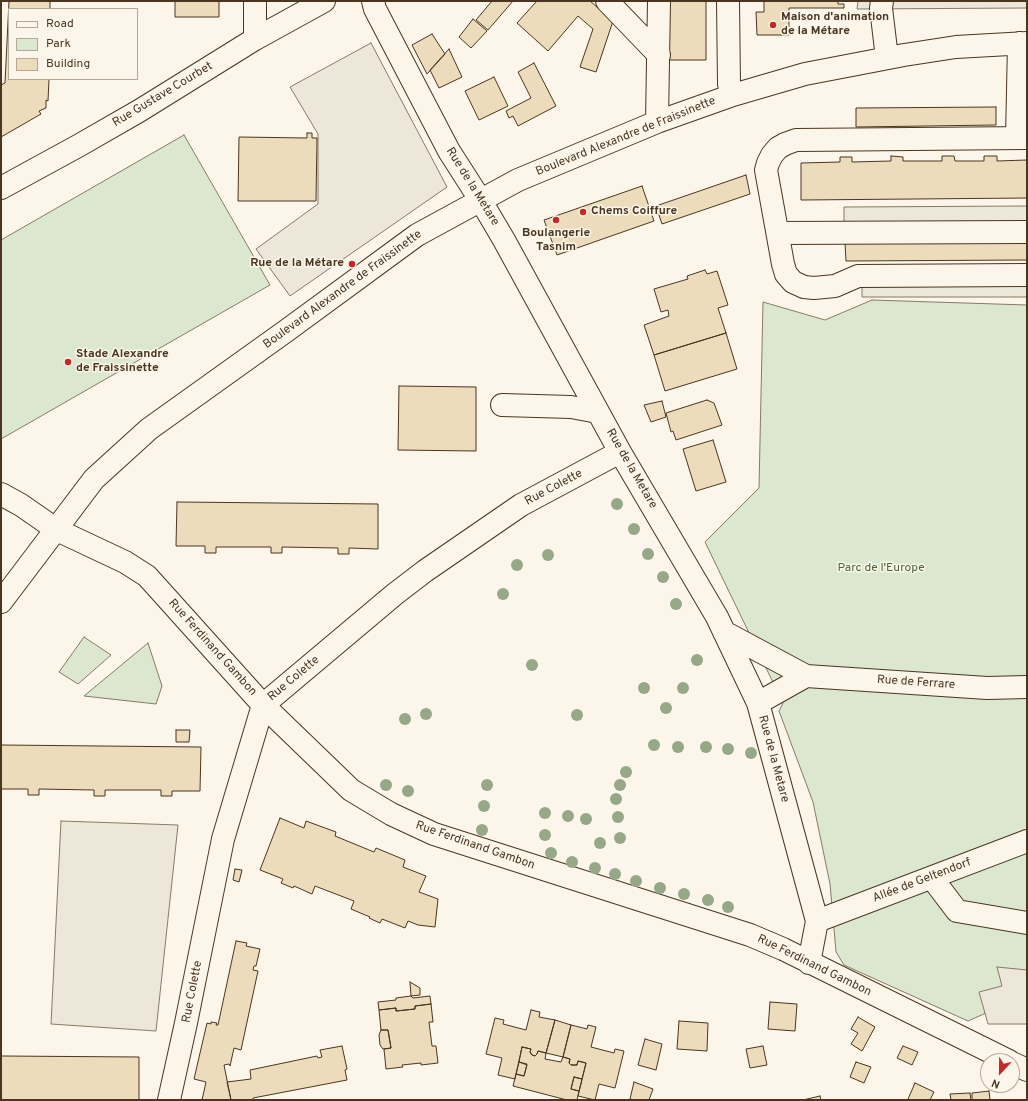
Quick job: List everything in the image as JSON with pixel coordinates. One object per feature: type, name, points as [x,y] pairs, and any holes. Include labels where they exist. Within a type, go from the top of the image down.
[{"type":"street","points":[[255,1],[255,40]]},
{"type":"street","name":"Rue Gustave Courbet","points":[[1,188],[125,119],[255,40],[324,1]]},
{"type":"street","name":"Rue de la Metare","points":[[373,1],[375,9],[449,151],[504,240],[620,452],[717,617],[758,703],[817,921],[809,963]]},
{"type":"street","points":[[607,1],[659,55]]},
{"type":"street","points":[[657,122],[659,1]]},
{"type":"street","points":[[728,1],[729,84],[733,95]]},
{"type":"street","points":[[882,1],[887,58]]},
{"type":"street","name":"Boulevard Alexandre de Fraissinette","points":[[1,602],[57,530],[94,479],[149,429],[417,235],[518,180],[657,122],[733,95],[805,74],[887,58],[956,47],[1023,43],[1020,76],[1022,138],[796,140],[785,144],[772,155],[766,170],[786,274],[794,282],[804,287],[814,288],[835,286],[858,276],[1027,274]]},
{"type":"street","points":[[778,234],[1027,232]]},
{"type":"street","points":[[502,405],[571,407],[598,412]]},
{"type":"street","name":"Rue Colette","points":[[169,1100],[223,840],[263,705],[395,594],[425,571],[521,505],[620,452]]},
{"type":"street","name":"Rue Ferdinand Gambon","points":[[1,494],[21,505],[57,530],[125,562],[146,576],[263,705],[351,790],[391,814],[434,834],[750,935],[783,949],[993,1053]]},
{"type":"street","name":"Rue de Ferrare","points":[[724,632],[806,676],[987,688],[1027,687]]},
{"type":"street","points":[[758,703],[806,676]]},
{"type":"street","name":"Allée de Geltendorf","points":[[817,921],[1027,841]]},
{"type":"street","points":[[932,878],[956,911],[1027,923]]},
{"type":"green space","name":"Stade Alexandre de Fraissinette","points":[[184,135],[270,285],[1,439],[1,240]]},
{"type":"green space","name":"Parc de l'Europe","points":[[872,300],[1027,305],[1027,1005],[1011,1002],[968,1021],[844,965],[836,952],[830,884],[813,802],[779,711],[783,703],[705,542],[759,488],[763,302],[825,320]]},
{"type":"green space","points":[[84,637],[111,655],[78,684],[59,672]]},
{"type":"green space","points":[[148,643],[162,686],[156,704],[84,696]]},
{"type":"shaded area","points":[[858,1],[1027,1],[1027,8],[857,9]]},
{"type":"shaded area","points":[[371,43],[447,187],[290,296],[256,249],[318,204],[318,134],[290,87]]},
{"type":"shaded area","points":[[1027,206],[1027,225],[844,226],[844,207]]},
{"type":"shaded area","points":[[862,282],[1027,282],[1027,297],[862,297]]},
{"type":"shaded area","points":[[61,821],[178,825],[156,1031],[51,1024]]},
{"type":"shaded area","points":[[997,967],[1027,970],[1027,1024],[988,1024],[979,992],[1002,986]]},
{"type":"building","points":[[9,1],[50,1],[50,8],[9,8]]},
{"type":"building","points":[[175,1],[219,1],[219,17],[175,17]]},
{"type":"building","points":[[492,1],[513,1],[488,30],[476,20]]},
{"type":"building","points":[[537,1],[590,1],[613,21],[596,72],[580,67],[593,29],[578,16],[548,51],[517,23]]},
{"type":"building","points":[[667,1],[706,1],[706,60],[667,60]]},
{"type":"building","name":"Maison d'animation de la Métare","points":[[764,1],[838,1],[838,4],[844,4],[844,8],[789,8],[789,35],[757,35],[756,12],[764,12]]},
{"type":"building","points":[[473,19],[487,31],[471,48],[459,37]]},
{"type":"building","points":[[8,22],[8,80],[49,80],[48,101],[46,100],[46,108],[39,111],[41,114],[1,137],[1,85],[5,83]]},
{"type":"building","points":[[432,34],[445,54],[427,74],[412,45]]},
{"type":"building","points":[[449,49],[462,77],[439,88],[430,70]]},
{"type":"building","points":[[534,63],[556,106],[518,126],[513,116],[509,118],[506,111],[531,98],[518,72]]},
{"type":"building","points":[[494,77],[508,106],[479,120],[465,91]]},
{"type":"building","points":[[996,107],[996,125],[856,127],[856,108]]},
{"type":"building","points":[[307,133],[312,133],[312,138],[317,138],[316,201],[238,201],[239,137],[307,138]]},
{"type":"building","points":[[891,156],[903,157],[903,161],[942,161],[942,156],[954,156],[955,161],[984,161],[984,156],[997,156],[997,161],[1027,160],[1027,198],[801,200],[801,163],[840,162],[840,157],[852,157],[852,162],[891,161]]},
{"type":"building","points":[[746,175],[750,194],[662,224],[656,206]]},
{"type":"building","points":[[642,186],[654,221],[557,255],[544,220]]},
{"type":"building","points":[[1027,241],[1027,260],[846,261],[845,243]]},
{"type":"building","points":[[705,270],[707,274],[717,271],[728,305],[718,308],[726,333],[654,355],[644,325],[669,316],[668,310],[661,312],[654,289],[688,279],[687,276]]},
{"type":"building","points":[[726,333],[737,369],[665,391],[654,355]]},
{"type":"building","points":[[399,386],[476,387],[476,451],[398,450]]},
{"type":"building","points":[[707,400],[714,403],[722,425],[676,440],[673,431],[671,432],[666,413]]},
{"type":"building","points":[[662,401],[666,417],[651,422],[644,405]]},
{"type":"building","points":[[713,440],[726,482],[696,491],[683,449]]},
{"type":"building","points":[[177,502],[378,504],[378,549],[349,548],[349,554],[338,554],[338,548],[282,547],[282,553],[271,553],[271,547],[216,547],[216,553],[205,553],[205,546],[176,546]]},
{"type":"building","points":[[176,730],[190,730],[189,742],[176,742]]},
{"type":"building","points":[[1,745],[201,747],[200,791],[172,791],[172,796],[161,796],[161,790],[105,790],[105,796],[94,796],[94,790],[39,789],[39,795],[28,795],[28,789],[1,789]]},
{"type":"building","points":[[280,818],[304,828],[306,821],[336,832],[335,836],[374,852],[376,848],[405,860],[403,867],[426,876],[419,892],[438,899],[435,927],[418,925],[408,921],[405,928],[382,919],[380,923],[351,909],[354,901],[315,886],[312,894],[294,886],[293,888],[281,883],[283,879],[260,870]]},
{"type":"building","points":[[235,869],[242,870],[239,882],[233,880]]},
{"type":"building","points":[[236,941],[247,943],[246,946],[260,949],[256,966],[254,966],[253,970],[258,971],[241,1050],[234,1048],[230,1066],[229,1064],[224,1065],[231,1100],[202,1100],[206,1082],[194,1079],[207,1023],[217,1023],[216,1025],[218,1025]]},
{"type":"building","points":[[410,982],[420,988],[420,995],[411,996]]},
{"type":"building","points":[[411,996],[413,998],[430,996],[431,1004],[415,1006],[415,1009],[396,1011],[396,1008],[379,1010],[378,1002],[396,1000],[396,998]]},
{"type":"building","points":[[770,1002],[797,1004],[795,1031],[768,1029]]},
{"type":"building","points":[[431,1004],[433,1022],[429,1022],[432,1046],[436,1046],[438,1063],[402,1065],[403,1067],[386,1069],[384,1049],[391,1048],[388,1030],[381,1030],[379,1010],[396,1008],[396,1011],[415,1009],[415,1006]]},
{"type":"building","points":[[531,1010],[540,1012],[539,1017],[555,1020],[546,1053],[538,1051],[535,1056],[530,1052],[531,1049],[522,1047],[515,1079],[498,1075],[502,1058],[486,1054],[495,1018],[504,1020],[503,1024],[526,1030]]},
{"type":"building","points":[[858,1017],[875,1027],[862,1051],[851,1044],[858,1033],[851,1029]]},
{"type":"building","points":[[555,1020],[571,1025],[563,1057],[546,1053]]},
{"type":"building","points":[[679,1021],[708,1023],[707,1051],[677,1049]]},
{"type":"building","points":[[571,1025],[587,1029],[588,1025],[596,1027],[591,1047],[614,1053],[615,1049],[624,1051],[615,1088],[599,1084],[595,1100],[578,1096],[586,1063],[578,1061],[577,1065],[571,1065],[569,1063],[570,1059],[563,1057]]},
{"type":"building","points":[[381,1030],[388,1030],[391,1048],[383,1049],[380,1045],[379,1035]]},
{"type":"building","points":[[645,1039],[662,1044],[656,1070],[638,1065]]},
{"type":"building","points":[[342,1046],[347,1069],[345,1070],[347,1080],[253,1098],[253,1100],[231,1100],[227,1082],[251,1079],[250,1070],[317,1056],[318,1058],[322,1057],[320,1050]]},
{"type":"building","points":[[763,1046],[767,1065],[750,1068],[746,1049]]},
{"type":"building","points":[[903,1046],[918,1052],[912,1065],[897,1058]]},
{"type":"building","points":[[522,1047],[531,1049],[530,1052],[535,1056],[538,1051],[546,1053],[545,1059],[561,1062],[563,1057],[570,1059],[569,1063],[571,1065],[577,1065],[578,1061],[586,1063],[582,1079],[574,1077],[571,1089],[579,1091],[577,1100],[567,1100],[513,1086],[516,1074],[524,1076],[527,1064],[519,1062]]},
{"type":"building","points":[[1,1056],[139,1057],[139,1100],[1,1100]]},
{"type":"building","points":[[519,1062],[527,1065],[524,1076],[516,1074]]},
{"type":"building","points":[[856,1062],[871,1067],[864,1083],[850,1077]]},
{"type":"building","points":[[574,1077],[582,1079],[579,1091],[571,1089]]},
{"type":"building","points":[[634,1082],[653,1089],[649,1100],[630,1099]]},
{"type":"building","points":[[915,1083],[934,1092],[930,1100],[908,1099]]},
{"type":"building","points":[[970,1093],[971,1100],[951,1100],[950,1094]]},
{"type":"building","points":[[972,1093],[989,1093],[990,1100],[972,1100]]},
{"type":"building","points":[[820,1096],[821,1100],[803,1100]]},
{"type":"place","name":"Maison d'animation de la Métare","points":[[773,25]]},
{"type":"place","name":"Chems Coiffure","points":[[583,212]]},
{"type":"place","name":"Boulangerie Tasnim","points":[[556,220]]},
{"type":"place","name":"Rue de la Métare","points":[[352,264]]},
{"type":"place","name":"Stade Alexandre de Fraissinette","points":[[68,362]]}]
